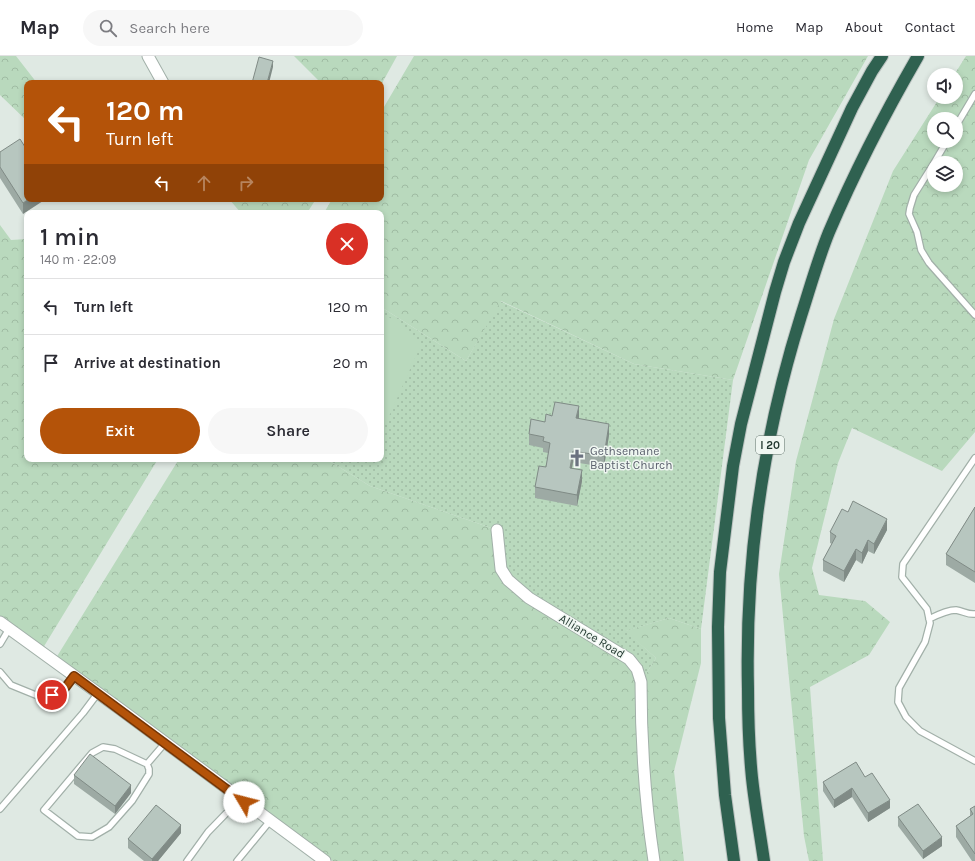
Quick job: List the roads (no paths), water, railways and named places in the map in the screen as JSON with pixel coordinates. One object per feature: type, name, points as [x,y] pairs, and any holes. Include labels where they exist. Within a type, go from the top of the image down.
[{"type":"highway","name":"I 20","points":[[734,861],[719,718],[718,627],[720,572],[733,466],[741,424],[774,292],[784,262],[799,223],[852,108],[882,56]]},
{"type":"highway","name":"I 20","points":[[764,861],[752,777],[748,722],[748,634],[750,582],[761,488],[784,374],[820,256],[828,234],[863,157],[887,110],[918,56]]},
{"type":"street","points":[[148,56],[161,80]]},
{"type":"street","name":"Alliance Road","points":[[497,530],[497,542],[502,569],[508,580],[529,598],[629,659],[637,669],[641,682],[641,723],[645,793],[654,861]]},
{"type":"street","points":[[0,622],[325,861]]},
{"type":"lane","points":[[963,114],[975,94]]},
{"type":"lane","points":[[927,174],[914,195],[909,214],[917,232],[921,250],[929,263],[975,315]]},
{"type":"lane","points":[[975,458],[903,564],[902,577],[927,609],[930,623],[925,642],[899,688],[898,702],[906,717],[920,731],[975,761]]},
{"type":"lane","points":[[929,619],[944,612],[957,610],[975,614]]},
{"type":"lane","points":[[0,644],[9,629]]},
{"type":"lane","points":[[0,672],[11,685],[38,696],[52,695],[65,688],[74,676]]},
{"type":"lane","points":[[0,809],[78,719],[98,693]]},
{"type":"lane","points":[[147,764],[165,742]]},
{"type":"lane","points":[[103,747],[115,748],[147,764],[149,774],[132,801],[109,827],[92,837],[78,836],[44,810],[92,753],[103,747]]},
{"type":"lane","points":[[187,861],[208,832],[240,799]]},
{"type":"lane","points":[[237,861],[270,821]]},
{"type":"place","name":"Gethsemane Baptist Church","points":[[577,458]]}]
